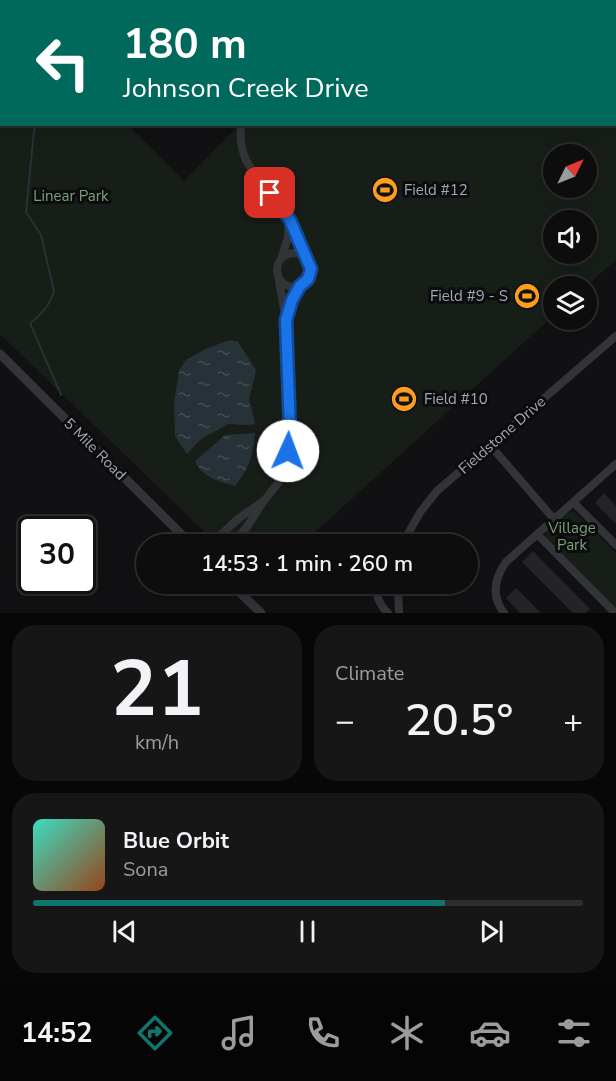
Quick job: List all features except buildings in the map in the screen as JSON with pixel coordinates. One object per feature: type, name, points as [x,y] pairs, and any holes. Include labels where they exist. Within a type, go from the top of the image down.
[{"type":"street","points":[[241,126],[240,140],[246,164],[282,207],[290,220],[304,256]]},
{"type":"street","points":[[241,534],[279,482],[288,451],[290,432],[286,320],[278,264],[288,237],[290,220]]},
{"type":"street","points":[[280,259],[294,252],[308,259],[311,269],[308,279],[300,286],[292,300],[286,320]]},
{"type":"street","points":[[278,275],[284,284],[300,286]]},
{"type":"street","name":"Fieldstone Drive","points":[[408,534],[421,511],[437,491],[616,336]]},
{"type":"street","name":"5 Mile Road","points":[[0,354],[181,534]]},
{"type":"street","points":[[490,445],[553,518]]},
{"type":"street","points":[[504,613],[497,604],[495,586],[498,574],[506,562],[616,464]]},
{"type":"street","points":[[222,534],[239,518],[263,502]]},
{"type":"street","points":[[573,502],[616,545]]},
{"type":"street","points":[[537,534],[615,613]]},
{"type":"street","points":[[241,594],[261,613]]},
{"type":"street","points":[[377,594],[388,613]]},
{"type":"street","points":[[398,594],[399,613]]},
{"type":"street","points":[[602,613],[608,606]]},
{"type":"green space","name":"Linear Park","points":[[0,126],[129,126],[184,181],[238,126],[616,126],[616,260],[597,276],[543,276],[543,325],[313,534],[207,534],[0,334]]},
{"type":"green space","name":"Village Park","points":[[572,511],[616,553],[616,610],[545,537],[556,521]]},
{"type":"water","points":[[230,340],[238,342],[256,370],[249,400],[255,422],[253,425],[228,424],[201,439],[187,454],[175,436],[174,403],[179,371],[186,360],[205,349]]},
{"type":"water","points":[[255,433],[250,461],[235,486],[207,475],[198,467],[195,461],[225,435]]},
{"type":"waterway","points":[[36,126],[26,212],[41,235],[54,291],[45,309],[30,323],[61,395]]},
{"type":"place","name":"Field #12","points":[[385,190]]},
{"type":"place","name":"Field #9 - S","points":[[527,296]]},
{"type":"place","name":"Field #10","points":[[404,399]]},
{"type":"route","points":[[270,193],[290,220],[311,269],[308,279],[300,286],[292,300],[286,320],[290,432],[288,451]]}]
